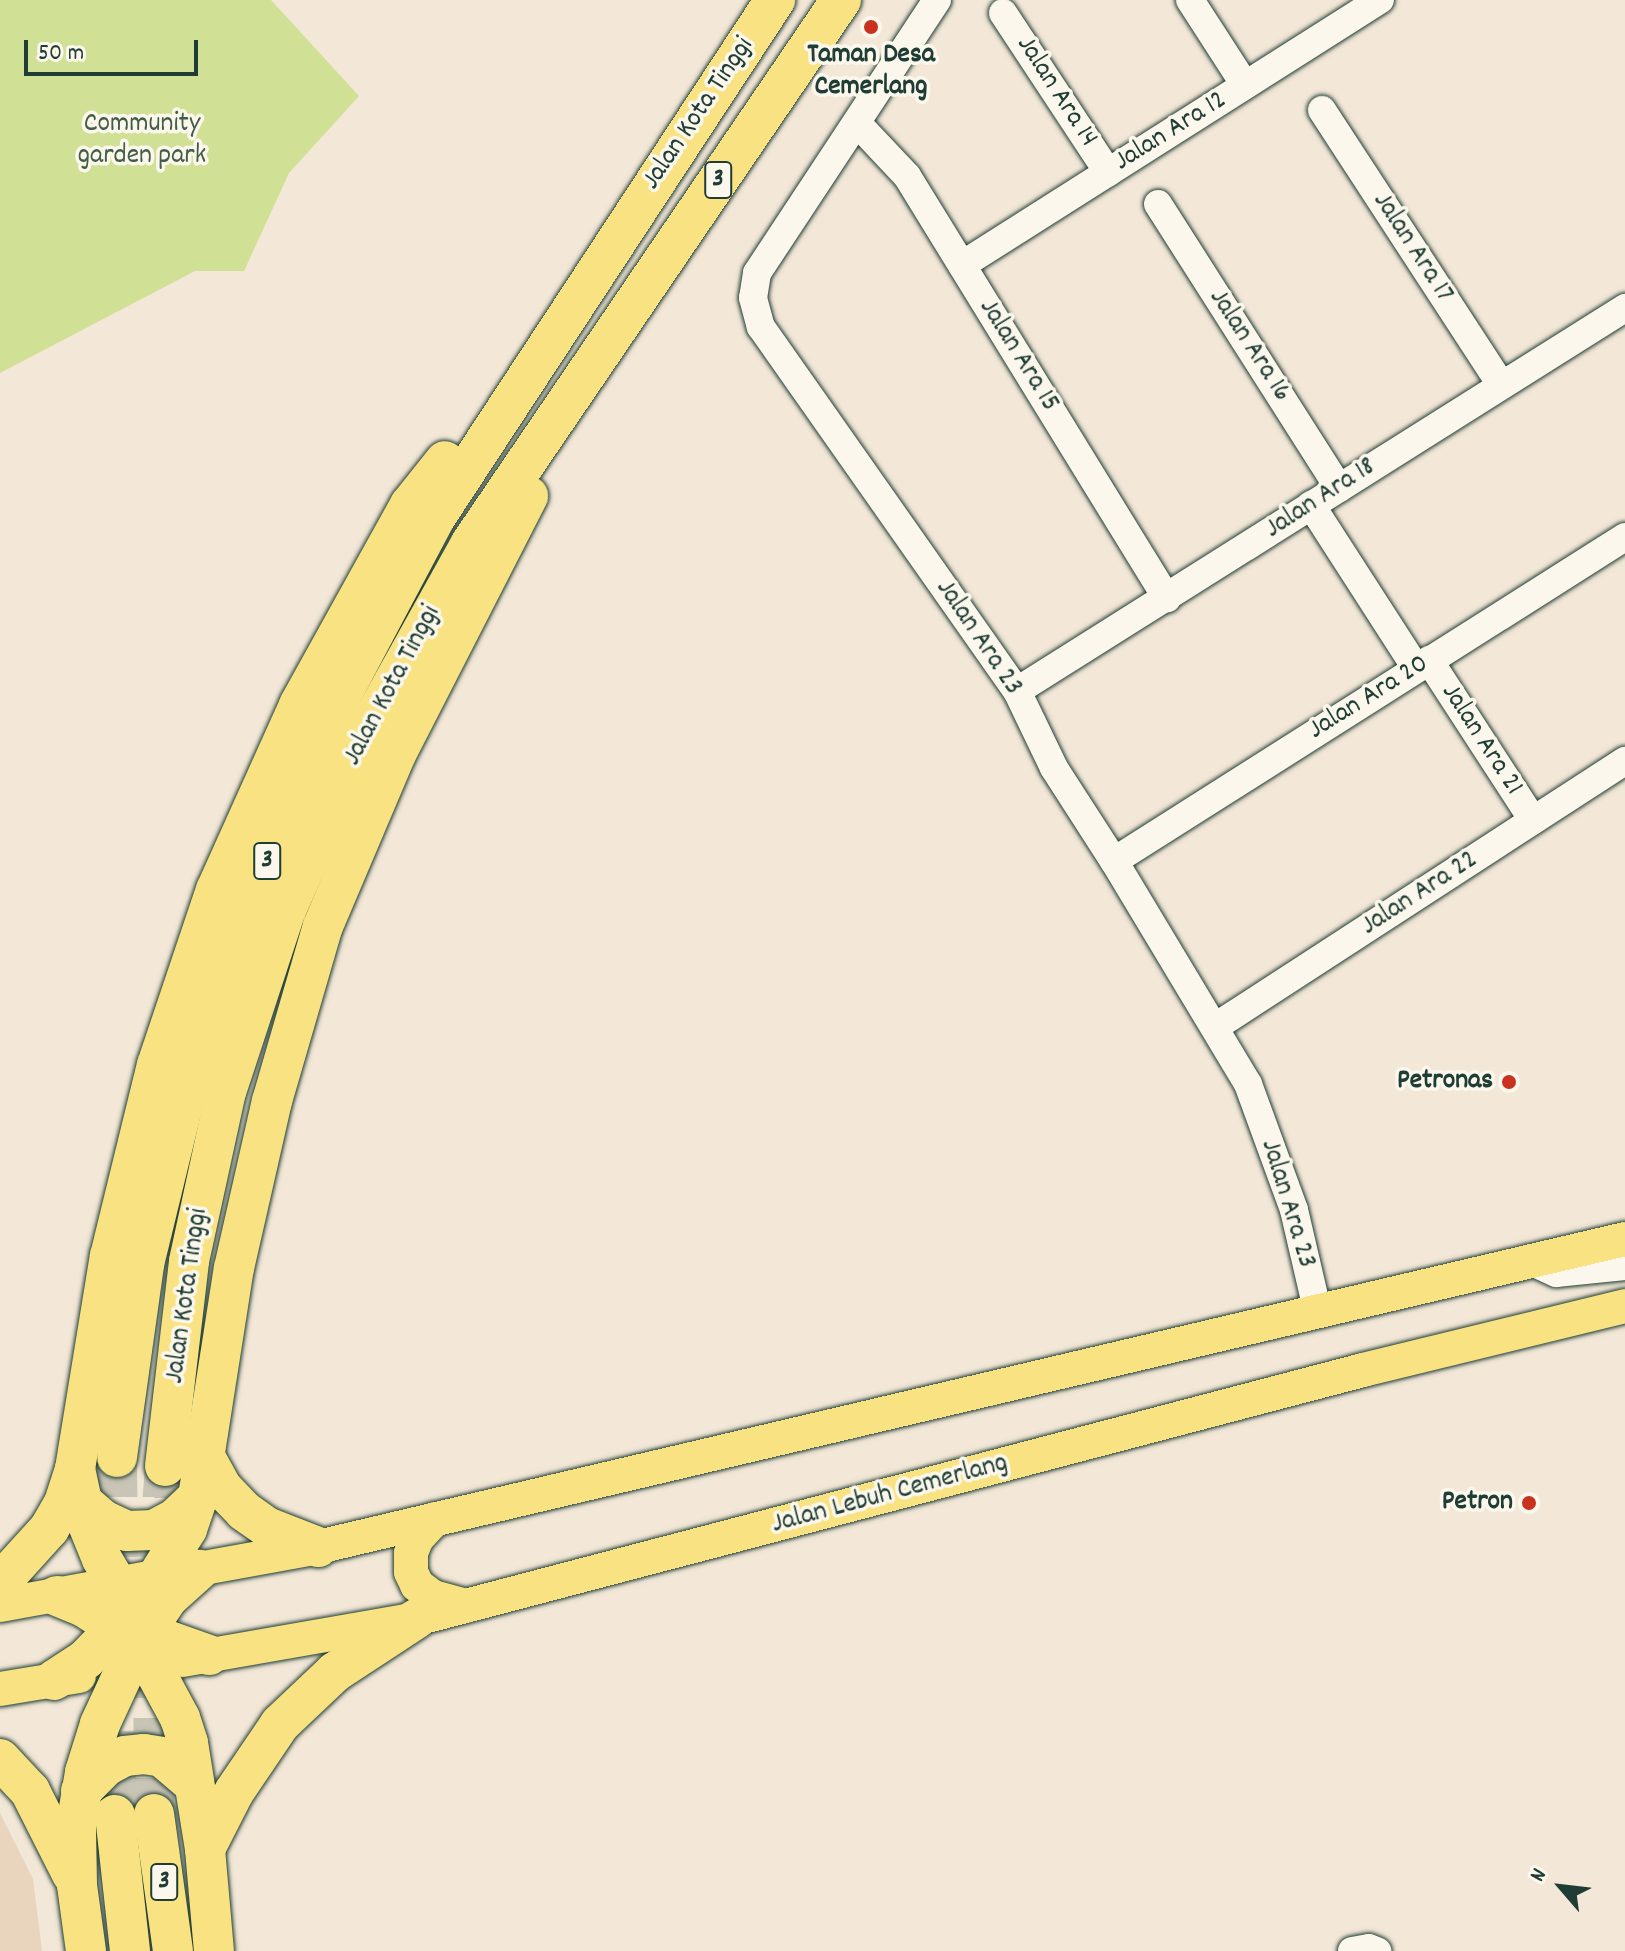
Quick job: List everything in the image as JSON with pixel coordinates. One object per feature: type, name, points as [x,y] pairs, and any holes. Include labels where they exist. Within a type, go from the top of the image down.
[{"type":"highway","name":"Jalan Kota Tinggi","points":[[117,1457],[144,1264],[189,1080],[248,904],[326,724],[435,518],[775,0]]},
{"type":"highway","name":"Jalan Kota Tinggi","points":[[165,1466],[189,1261],[226,1092],[286,910],[362,739],[471,543],[841,0]]},
{"type":"highway","points":[[214,1951],[205,1849],[180,1718],[133,1632],[86,1520],[78,1485],[110,1256],[157,1065],[216,890],[299,705],[410,505],[486,408],[562,321]]},
{"type":"highway","points":[[86,1951],[77,1885],[76,1826],[81,1791],[100,1724],[133,1632],[157,1577],[187,1529],[198,1497],[234,1268],[272,1101],[323,926],[396,754],[473,607],[594,359]]},
{"type":"highway","points":[[205,1457],[223,1489],[244,1511],[267,1527],[318,1547]]},
{"type":"highway","points":[[78,1485],[103,1520],[127,1531],[154,1530],[175,1519],[198,1497]]},
{"type":"highway","points":[[0,1583],[49,1529],[78,1485]]},
{"type":"highway","points":[[54,1680],[133,1632],[199,1570]]},
{"type":"highway","points":[[57,1596],[133,1632],[209,1655]]},
{"type":"highway","points":[[205,1849],[234,1792],[280,1724],[335,1672],[416,1619]]},
{"type":"highway","points":[[81,1791],[106,1766],[125,1756],[144,1754],[162,1757],[194,1784]]},
{"type":"highway","points":[[0,1759],[30,1791],[77,1885]]},
{"type":"highway","name":"3","points":[[154,1814],[173,1951]]},
{"type":"highway","name":"3","points":[[115,1815],[130,1951]]},
{"type":"main road","points":[[157,1577],[318,1547],[1433,1287],[1528,1260],[1625,1239]]},
{"type":"main road","name":"Jalan Lebuh Cemerlang","points":[[209,1655],[416,1619],[1363,1370],[1625,1306]]},
{"type":"main road","points":[[435,1519],[417,1538],[411,1553],[411,1572],[417,1585],[433,1597],[466,1606]]},
{"type":"main road","points":[[0,1605],[57,1596]]},
{"type":"main road","points":[[0,1689],[54,1680]]},
{"type":"street","name":"Jalan Ara 23","points":[[937,0],[757,273],[753,298],[761,327],[1017,691],[1054,768],[1114,861],[1248,1084],[1294,1210],[1318,1313]]},
{"type":"street","points":[[1190,0],[1245,85]]},
{"type":"street","name":"Jalan Ara 12","points":[[962,265],[1380,0]]},
{"type":"street","name":"Jalan Ara 14","points":[[1003,13],[1108,172]]},
{"type":"street","name":"Jalan Ara 17","points":[[1322,110],[1501,385]]},
{"type":"street","name":"Jalan Ara 15","points":[[857,123],[907,176],[1167,598]]},
{"type":"street","name":"Jalan Ara 16","points":[[1158,204],[1339,488]]},
{"type":"street","name":"Jalan Ara 18","points":[[1017,691],[1625,308]]},
{"type":"street","name":"Jalan Ara 21","points":[[1311,505],[1533,820]]},
{"type":"street","name":"Jalan Ara 20","points":[[1114,861],[1625,537]]},
{"type":"street","name":"Jalan Ara 22","points":[[1215,1027],[1625,761]]},
{"type":"street","points":[[1528,1260],[1556,1273],[1625,1266]]},
{"type":"street","points":[[1352,1951],[1369,1948],[1377,1951]]},
{"type":"shaded area","points":[[0,1813],[33,1879],[42,1951],[0,1951]]},
{"type":"green space","name":"Community garden park","points":[[0,0],[271,0],[359,96],[289,173],[244,271],[195,271],[0,373]]},
{"type":"tunnel","points":[[117,1457],[118,1559]]},
{"type":"tunnel","points":[[158,1558],[165,1466]]},
{"type":"tunnel","points":[[153,1658],[154,1814]]},
{"type":"tunnel","points":[[115,1815],[117,1731]]},
{"type":"place","name":"Taman Desa Cemerlang","points":[[871,27]]},
{"type":"place","name":"Petronas","points":[[1509,1082]]},
{"type":"place","name":"Petron","points":[[1529,1503]]}]
